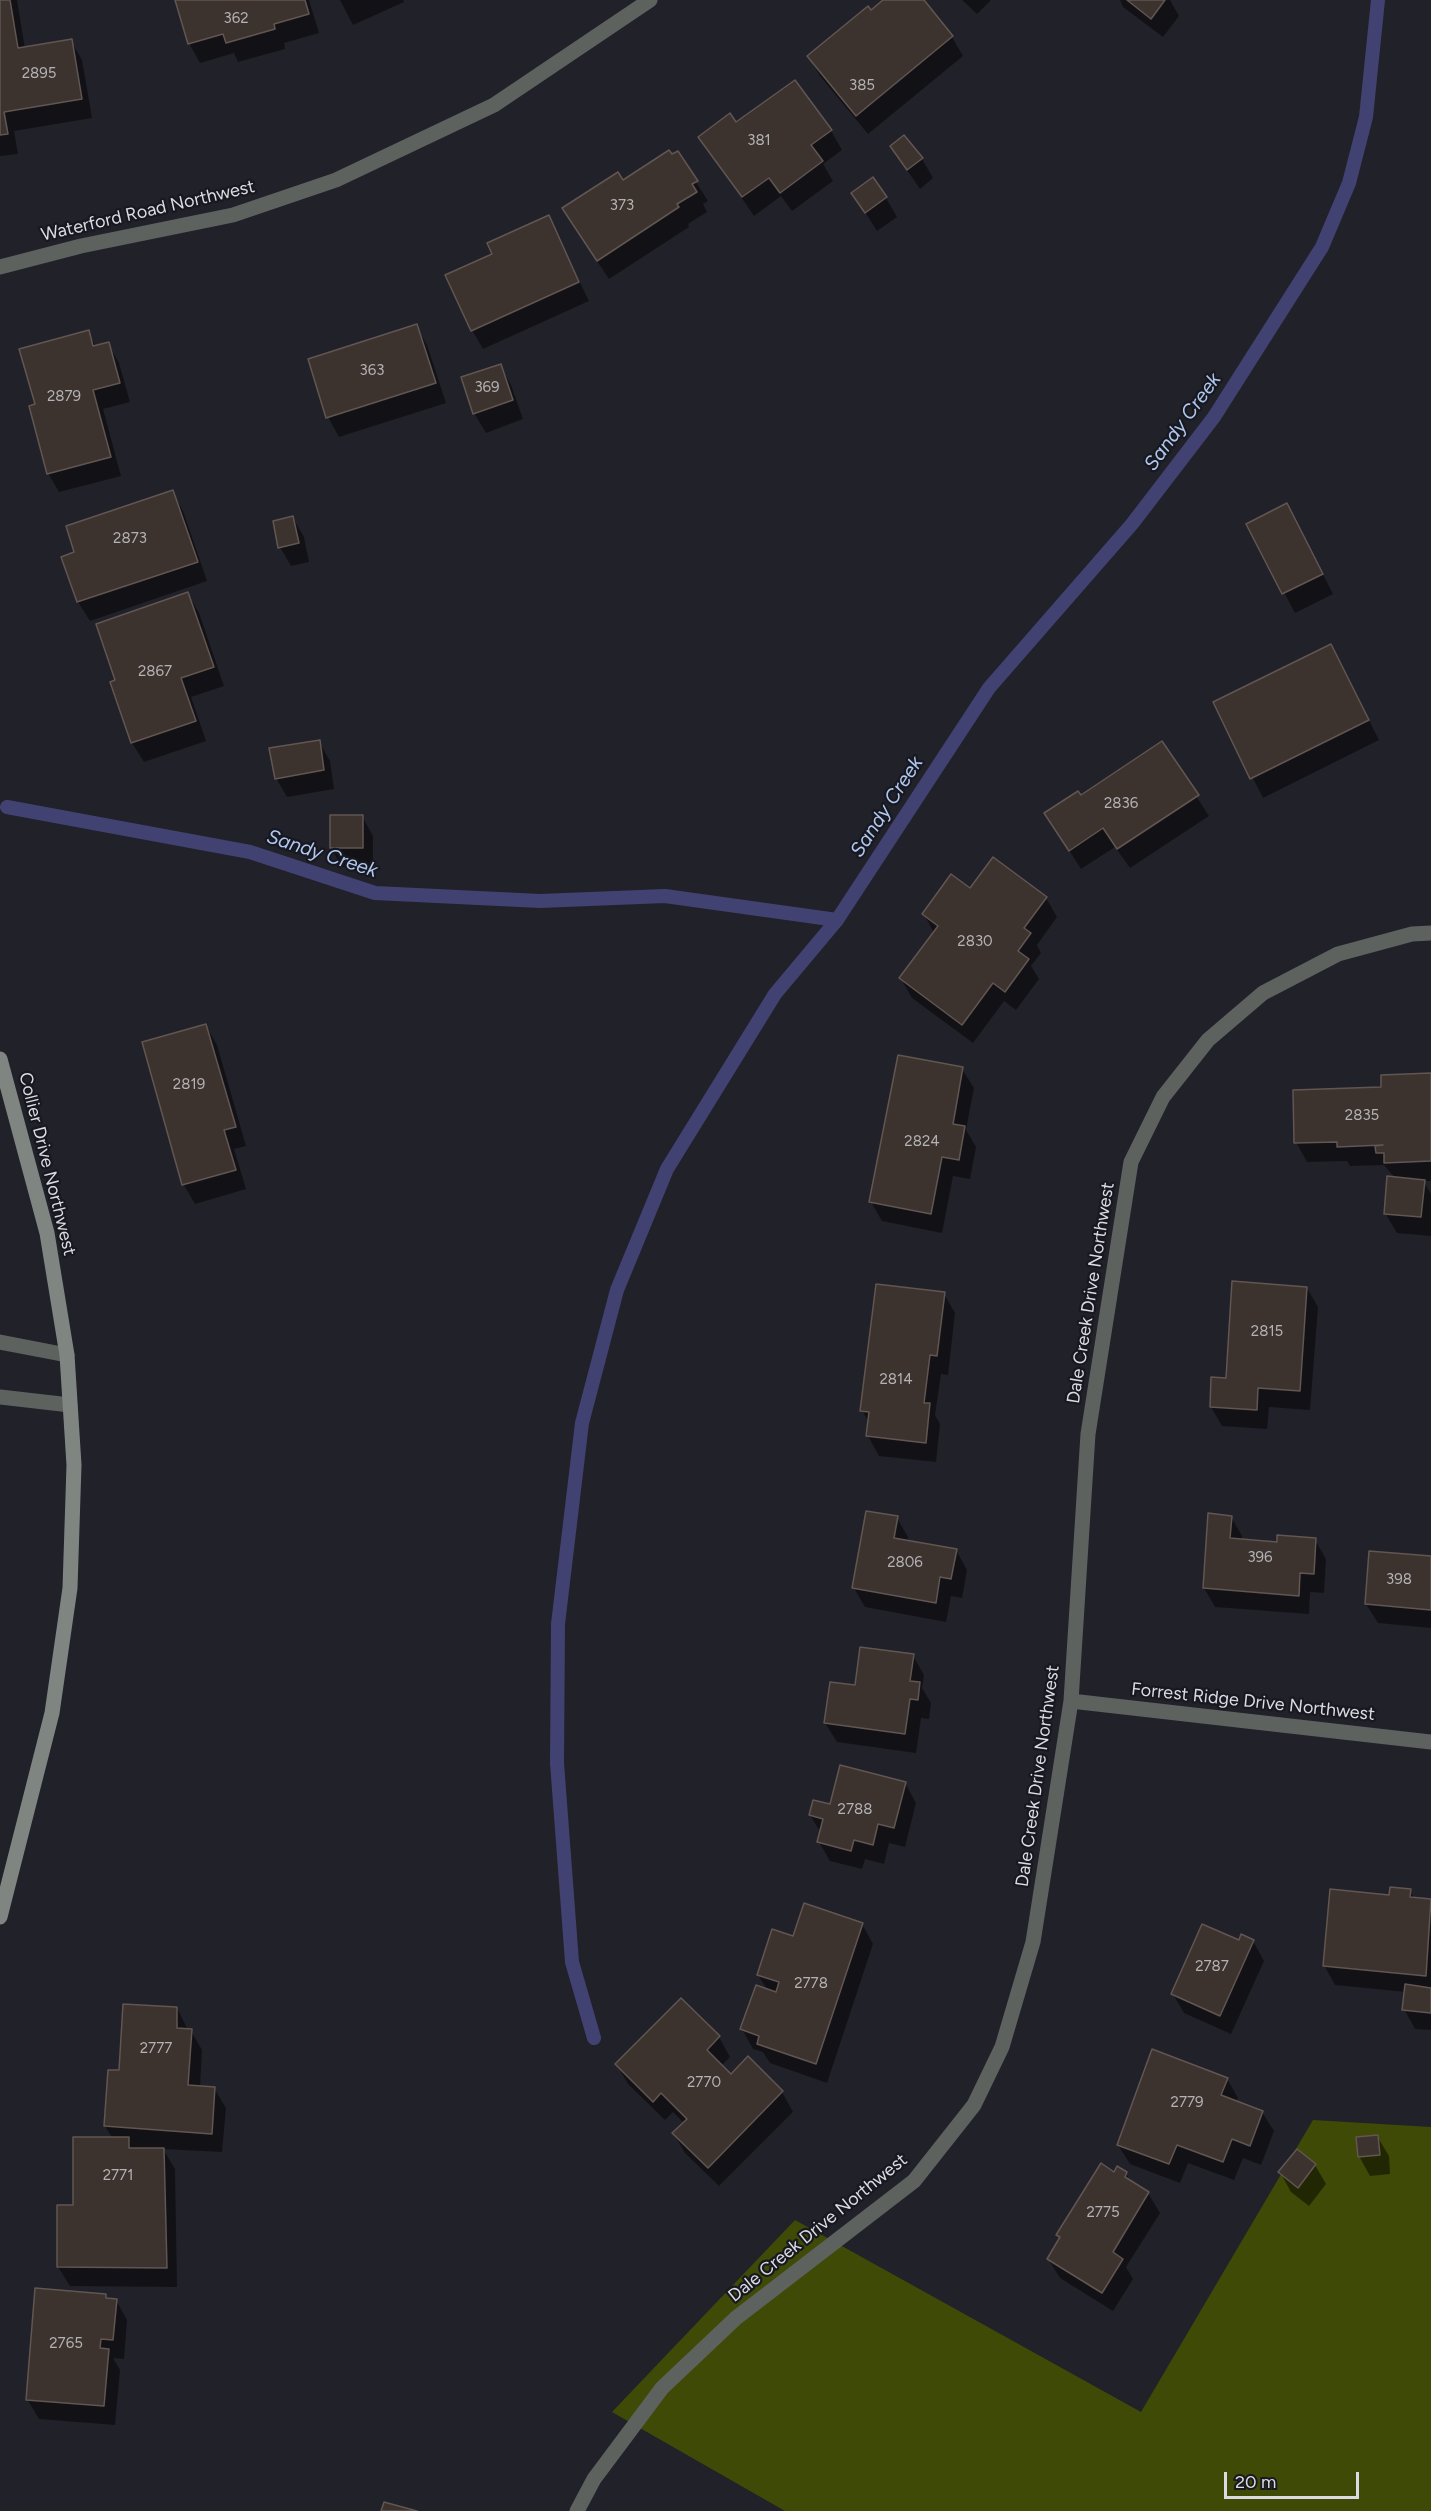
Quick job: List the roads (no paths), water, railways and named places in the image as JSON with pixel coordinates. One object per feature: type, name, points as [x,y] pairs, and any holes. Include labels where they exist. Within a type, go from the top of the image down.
[{"type":"main road","name":"Collier Drive Northwest","points":[[0,1059],[47,1233],[67,1355],[74,1465],[70,1588],[52,1713],[0,1917]]},
{"type":"street","name":"Waterford Road Northwest","points":[[0,267],[81,246],[233,215],[336,180],[494,105],[650,0]]},
{"type":"street","name":"Dale Creek Drive Northwest","points":[[577,2511],[594,2479],[662,2388],[736,2319],[914,2181],[974,2105],[1002,2047],[1033,1942],[1071,1701],[1088,1434],[1131,1162],[1163,1097],[1208,1040],[1263,993],[1338,954],[1412,934],[1431,933]]},
{"type":"street","points":[[0,1342],[67,1355]]},
{"type":"street","points":[[0,1397],[70,1405]]},
{"type":"street","name":"Forrest Ridge Drive Northwest","points":[[1071,1701],[1431,1742]]},
{"type":"waterway","points":[[594,2038],[572,1962],[557,1763],[558,1624],[582,1423],[617,1290],[667,1169],[775,994],[837,920],[989,688],[1132,524],[1214,417],[1322,247],[1349,183],[1366,117],[1378,0]]},
{"type":"waterway","name":"Sandy Creek","points":[[7,807],[250,852],[375,893],[540,901],[665,896],[837,920]]}]
